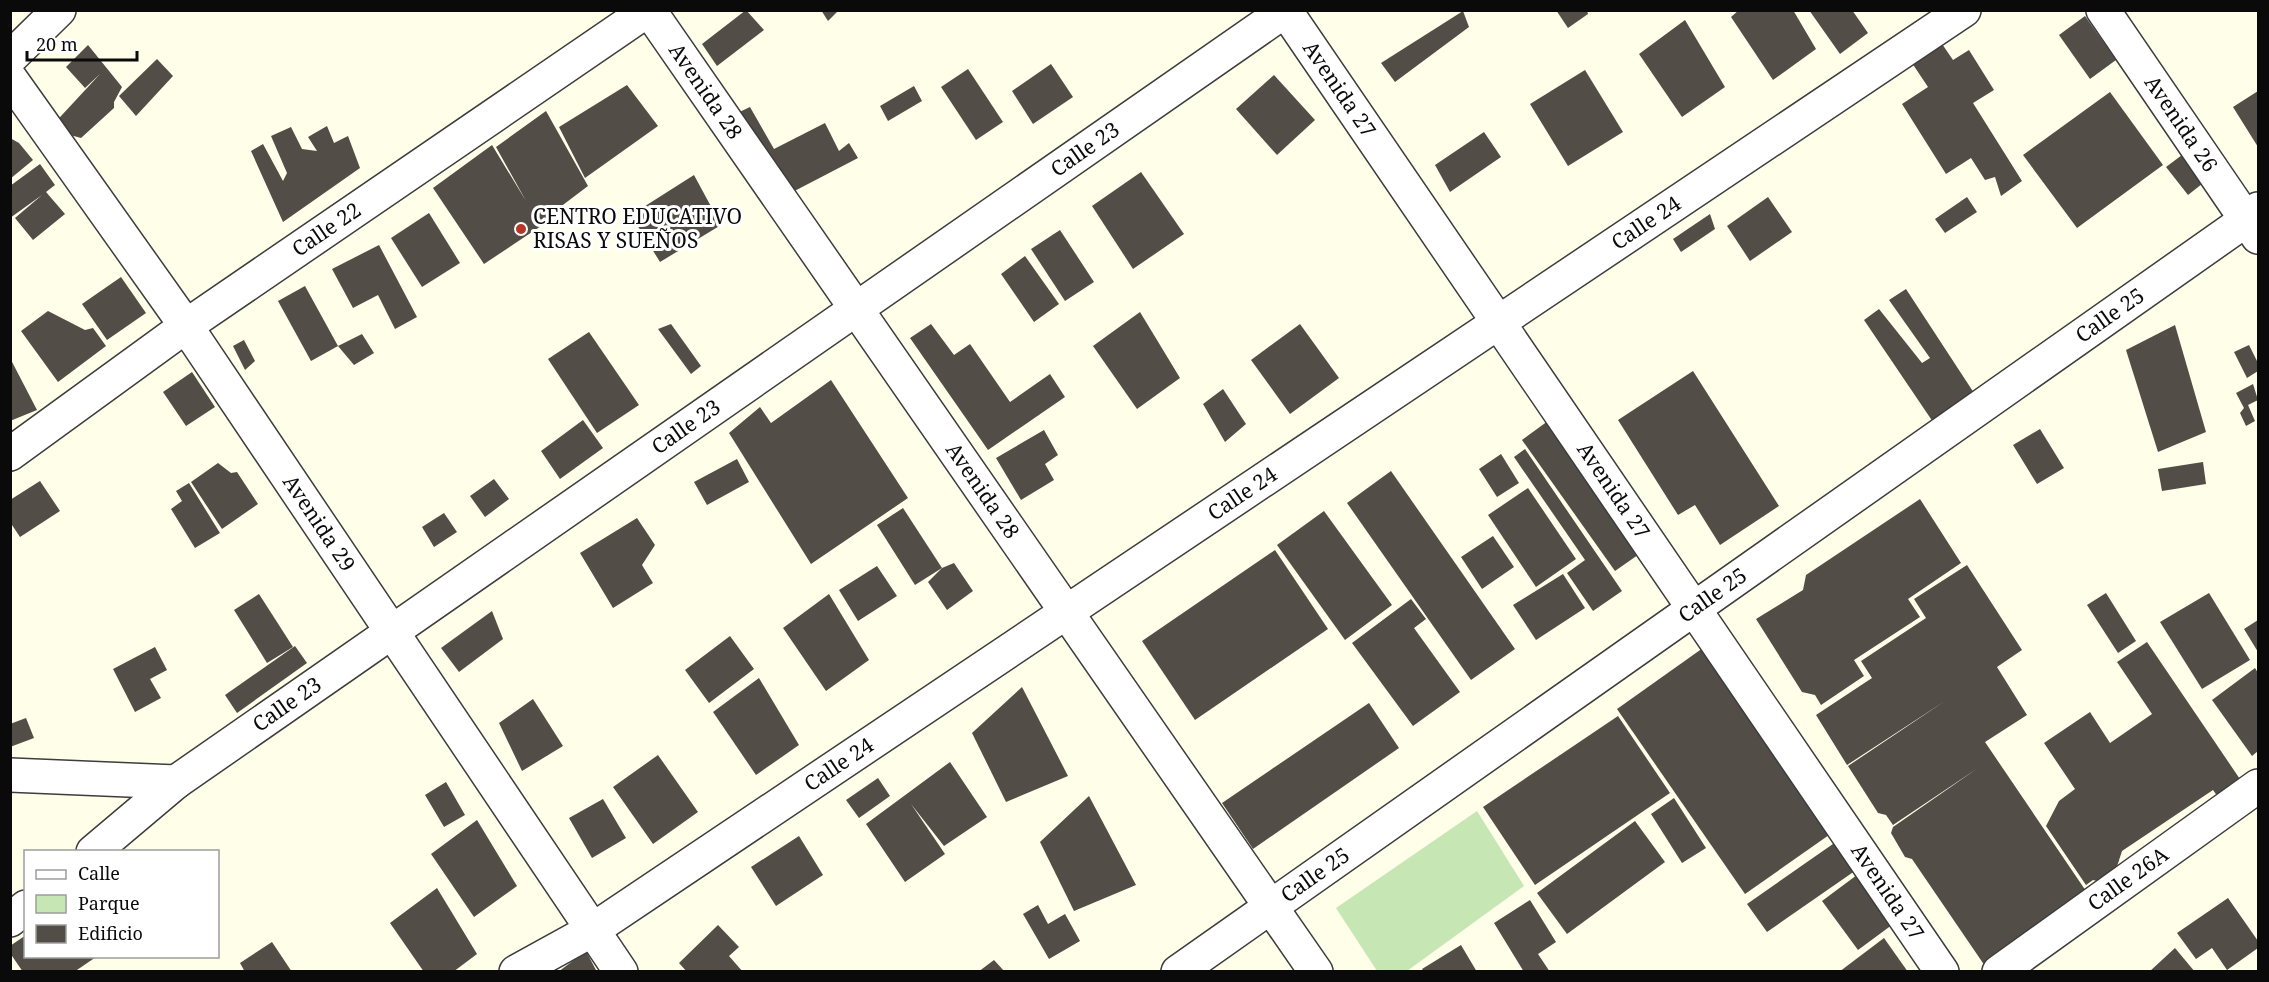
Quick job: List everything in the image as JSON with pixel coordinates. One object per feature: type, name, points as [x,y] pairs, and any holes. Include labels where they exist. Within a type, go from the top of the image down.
[{"type":"street","points":[[10,58],[59,10]]},
{"type":"street","name":"Avenida 28","points":[[649,10],[1316,972]]},
{"type":"street","name":"Calle 22","points":[[10,454],[186,326],[649,10]]},
{"type":"street","name":"Calle 24","points":[[516,972],[594,929],[1964,10]]},
{"type":"street","name":"Avenida 26","points":[[2103,10],[2254,222]]},
{"type":"street","name":"Calle 23","points":[[95,850],[176,782],[1285,11]]},
{"type":"street","name":"Avenida 27","points":[[1285,11],[1942,972]]},
{"type":"street","name":"Avenida 29","points":[[10,78],[186,326],[621,972]]},
{"type":"street","name":"Calle 25","points":[[1178,972],[1694,608],[2254,222]]},
{"type":"street","points":[[10,775],[176,782]]},
{"type":"street","name":"Calle 26A","points":[[1999,972],[2259,786]]},
{"type":"street","points":[[10,920],[24,909]]},
{"type":"green space","points":[[1477,811],[1524,886],[1407,971],[1377,971],[1336,908]]},
{"type":"building","points":[[746,10],[764,30],[717,66],[702,44]]},
{"type":"building","points":[[821,10],[839,10],[828,21]]},
{"type":"building","points":[[1556,10],[1587,10],[1588,14],[1568,28]]},
{"type":"building","points":[[1739,10],[1793,10],[1816,49],[1773,80],[1731,17]]},
{"type":"building","points":[[1809,10],[1852,10],[1868,33],[1840,54]]},
{"type":"building","points":[[1463,11],[1469,27],[1395,82],[1381,63]]},
{"type":"building","points":[[2085,16],[2116,60],[2090,79],[2059,35]]},
{"type":"building","points":[[1685,20],[1725,87],[1682,117],[1639,54]]},
{"type":"building","points":[[1940,41],[1953,60],[1969,50],[1994,90],[1973,103],[2022,181],[2001,196],[1995,177],[1985,180],[1971,158],[1946,174],[1902,104],[1928,87],[1910,60]]},
{"type":"building","points":[[88,45],[122,87],[114,102],[114,108],[81,138],[49,129],[100,74],[85,88],[66,67]]},
{"type":"building","points":[[157,59],[173,76],[136,116],[119,96]]},
{"type":"building","points":[[1051,64],[1073,97],[1033,124],[1012,91]]},
{"type":"building","points":[[968,69],[1003,122],[976,140],[941,87]]},
{"type":"building","points":[[1585,70],[1623,132],[1568,166],[1530,104]]},
{"type":"building","points":[[1274,75],[1315,120],[1277,155],[1236,109]]},
{"type":"building","points":[[627,85],[658,126],[585,178],[559,127]]},
{"type":"building","points":[[914,86],[922,101],[888,121],[880,106]]},
{"type":"building","points":[[2258,91],[2258,147],[2233,107]]},
{"type":"building","points":[[2110,92],[2163,165],[2077,228],[2023,155]]},
{"type":"building","points":[[750,107],[774,149],[825,123],[839,151],[849,143],[858,158],[781,198],[731,116]]},
{"type":"building","points":[[546,111],[588,186],[539,223],[541,226],[484,264],[433,188],[492,145],[526,201],[496,147]]},
{"type":"building","points":[[327,126],[334,143],[348,136],[360,168],[283,222],[251,151],[263,144],[283,181],[287,173],[271,136],[291,127],[302,149],[317,151],[308,137]]},
{"type":"building","points":[[1484,132],[1501,157],[1450,192],[1435,165]]},
{"type":"building","points":[[10,138],[19,143],[33,160],[10,179]]},
{"type":"building","points":[[2186,152],[2207,180],[2188,195],[2166,167]]},
{"type":"building","points":[[40,164],[55,185],[46,192],[65,214],[33,240],[15,218],[42,195],[10,218],[10,186]]},
{"type":"building","points":[[1141,172],[1184,234],[1133,269],[1092,206]]},
{"type":"building","points":[[694,175],[721,225],[660,262],[631,215]]},
{"type":"building","points":[[1768,197],[1792,232],[1750,261],[1727,226]]},
{"type":"building","points":[[1967,197],[1977,212],[1945,233],[1935,219]]},
{"type":"building","points":[[429,213],[460,263],[422,287],[391,238]]},
{"type":"building","points":[[1710,214],[1715,229],[1681,252],[1673,239]]},
{"type":"building","points":[[1060,230],[1094,282],[1065,301],[1031,249]]},
{"type":"building","points":[[379,245],[417,317],[395,329],[378,295],[353,308],[332,269]]},
{"type":"building","points":[[1025,256],[1059,304],[1034,322],[1001,274]]},
{"type":"building","points":[[121,277],[146,313],[107,340],[82,304]]},
{"type":"building","points":[[305,286],[338,346],[311,361],[278,301]]},
{"type":"building","points":[[1906,289],[1974,393],[1933,422],[1864,320],[1879,309],[1922,363],[1930,358],[1889,300]]},
{"type":"building","points":[[48,311],[85,330],[93,328],[106,346],[58,382],[21,331]]},
{"type":"building","points":[[1140,312],[1180,378],[1137,409],[1093,346]]},
{"type":"building","points":[[671,324],[701,366],[691,374],[658,329]]},
{"type":"building","points":[[931,324],[954,355],[970,344],[1010,402],[1050,374],[1065,397],[988,450],[910,338]]},
{"type":"building","points":[[1300,324],[1339,378],[1290,414],[1251,360]]},
{"type":"building","points":[[2175,325],[2206,432],[2158,452],[2126,350]]},
{"type":"building","points":[[589,332],[639,405],[597,433],[548,359]]},
{"type":"building","points":[[362,334],[374,353],[354,365],[338,346]]},
{"type":"building","points":[[244,340],[255,361],[245,370],[233,346]]},
{"type":"building","points":[[2249,345],[2258,363],[2258,371],[2247,378],[2234,352]]},
{"type":"building","points":[[10,358],[37,410],[10,421]]},
{"type":"building","points":[[1693,371],[1779,506],[1720,545],[1695,505],[1678,515],[1618,420]]},
{"type":"building","points":[[192,372],[215,407],[186,426],[163,392]]},
{"type":"building","points":[[831,380],[908,498],[811,564],[729,433],[760,407],[771,423]]},
{"type":"building","points":[[2253,384],[2258,400],[2248,405],[2255,421],[2246,426],[2240,413],[2244,408],[2236,393]]},
{"type":"building","points":[[1223,389],[1246,424],[1225,442],[1203,404]]},
{"type":"building","points":[[1552,418],[1645,550],[1615,571],[1522,440]]},
{"type":"building","points":[[583,420],[603,448],[560,479],[541,451]]},
{"type":"building","points":[[2040,429],[2064,468],[2037,484],[2013,445]]},
{"type":"building","points":[[1044,430],[1058,455],[1045,464],[1054,480],[1021,500],[996,458]]},
{"type":"building","points":[[1525,449],[1622,591],[1593,611],[1567,573],[1585,560],[1514,457]]},
{"type":"building","points":[[1501,454],[1519,483],[1497,497],[1479,469]]},
{"type":"building","points":[[737,459],[749,482],[707,505],[694,482]]},
{"type":"building","points":[[2203,462],[2206,484],[2162,491],[2158,469]]},
{"type":"building","points":[[218,463],[231,473],[237,472],[258,504],[222,529],[191,482]]},
{"type":"building","points":[[1391,471],[1515,649],[1471,680],[1347,503]]},
{"type":"building","points":[[494,479],[509,499],[485,517],[470,496]]},
{"type":"building","points":[[40,481],[60,511],[20,537],[10,522],[10,500]]},
{"type":"building","points":[[189,483],[220,533],[195,548],[171,509],[182,501],[176,491]]},
{"type":"building","points":[[1528,488],[1576,559],[1536,587],[1488,515]]},
{"type":"building","points":[[1920,499],[1961,563],[1908,599],[1920,617],[1854,660],[1864,676],[1821,705],[1815,695],[1802,692],[1756,619],[1803,590],[1806,575]]},
{"type":"building","points":[[903,508],[942,568],[915,585],[877,525]]},
{"type":"building","points":[[1324,511],[1392,605],[1345,640],[1277,545]]},
{"type":"building","points":[[444,513],[457,532],[434,547],[422,527]]},
{"type":"building","points":[[637,518],[655,545],[642,565],[653,583],[613,608],[580,553]]},
{"type":"building","points":[[1493,536],[1514,567],[1482,589],[1461,557]]},
{"type":"building","points":[[1275,550],[1328,629],[1195,720],[1142,641]]},
{"type":"building","points":[[954,563],[973,591],[947,610],[928,582],[942,568]]},
{"type":"building","points":[[1967,565],[2022,650],[1997,667],[2027,715],[1985,742],[2090,897],[1987,969],[1912,859],[1905,857],[1891,833],[1893,827],[1978,768],[1893,825],[1886,815],[1878,813],[1848,766],[1945,701],[1847,765],[1816,715],[1872,678],[1861,661],[1926,618],[1914,599]]},
{"type":"building","points":[[877,566],[897,596],[858,621],[839,590]]},
{"type":"building","points":[[1563,574],[1585,608],[1536,640],[1513,605]]},
{"type":"building","points":[[2106,593],[2136,641],[2118,653],[2087,605]]},
{"type":"building","points":[[2209,593],[2250,660],[2202,689],[2160,622]]},
{"type":"building","points":[[259,594],[293,647],[267,663],[234,610]]},
{"type":"building","points":[[829,594],[869,660],[826,691],[783,628]]},
{"type":"building","points":[[1411,599],[1426,619],[1414,628],[1460,692],[1413,726],[1352,643]]},
{"type":"building","points":[[492,611],[503,639],[459,672],[441,648]]},
{"type":"building","points":[[2258,620],[2258,652],[2244,629]]},
{"type":"building","points":[[730,636],[754,669],[709,703],[685,670]]},
{"type":"building","points":[[2147,642],[2246,788],[2223,804],[2213,790],[2122,851],[2111,885],[2093,880],[2086,885],[2046,826],[2059,801],[2075,789],[2044,743],[2090,712],[2110,743],[2152,714],[2117,662]]},
{"type":"building","points":[[1710,643],[1839,828],[1745,894],[1617,709]]},
{"type":"building","points":[[295,646],[307,663],[237,713],[225,695]]},
{"type":"building","points":[[155,647],[167,670],[150,679],[161,698],[135,712],[113,669]]},
{"type":"building","points":[[2255,668],[2258,673],[2258,751],[2252,756],[2212,700]]},
{"type":"building","points":[[759,678],[799,745],[756,775],[713,712]]},
{"type":"building","points":[[1022,687],[1068,776],[1006,802],[972,733]]},
{"type":"building","points":[[533,699],[563,746],[522,771],[499,723]]},
{"type":"building","points":[[1369,703],[1399,748],[1253,849],[1222,803]]},
{"type":"building","points":[[1618,716],[1670,793],[1535,885],[1483,807]]},
{"type":"building","points":[[26,718],[34,738],[10,747],[10,724]]},
{"type":"building","points":[[658,755],[698,812],[653,844],[613,787]]},
{"type":"building","points":[[950,762],[987,817],[944,846],[911,804],[945,854],[905,882],[866,824]]},
{"type":"building","points":[[878,778],[890,796],[859,818],[846,800]]},
{"type":"building","points":[[446,782],[465,815],[444,827],[425,795]]},
{"type":"building","points":[[1089,796],[1136,885],[1074,911],[1040,842]]},
{"type":"building","points":[[1674,798],[1706,848],[1682,863],[1651,814]]},
{"type":"building","points":[[603,799],[626,838],[592,858],[569,818]]},
{"type":"building","points":[[477,820],[517,886],[474,917],[431,854]]},
{"type":"building","points":[[1635,821],[1665,862],[1567,934],[1537,893]]},
{"type":"building","points":[[799,836],[823,875],[776,906],[751,867]]},
{"type":"building","points":[[1843,837],[1862,866],[1767,932],[1747,904]]},
{"type":"building","points":[[1865,869],[1900,919],[1858,950],[1822,901]]},
{"type":"building","points":[[437,888],[477,954],[453,972],[424,972],[390,923]]},
{"type":"building","points":[[2228,898],[2258,941],[2258,948],[2227,970],[2212,948],[2196,959],[2177,933]]},
{"type":"building","points":[[1530,900],[1556,942],[1538,954],[1550,972],[1524,972],[1494,923]]},
{"type":"building","points":[[1038,905],[1048,924],[1065,914],[1080,941],[1049,959],[1023,914]]},
{"type":"building","points":[[718,925],[739,947],[729,956],[743,972],[687,972],[679,963]]},
{"type":"building","points":[[24,936],[24,958],[95,958],[74,972],[23,972],[10,953],[10,946]]},
{"type":"building","points":[[1884,938],[1908,972],[1839,972]]},
{"type":"building","points":[[272,942],[292,972],[245,972],[240,963]]},
{"type":"building","points":[[1461,945],[1477,972],[1424,972],[1422,969]]},
{"type":"building","points":[[2175,948],[2195,972],[2149,972]]},
{"type":"building","points":[[586,951],[597,972],[558,972]]},
{"type":"building","points":[[994,960],[1005,972],[978,972]]},
{"type":"place","name":"CENTRO EDUCATIVO RISAS Y SUEÑOS","points":[[521,229]]}]
